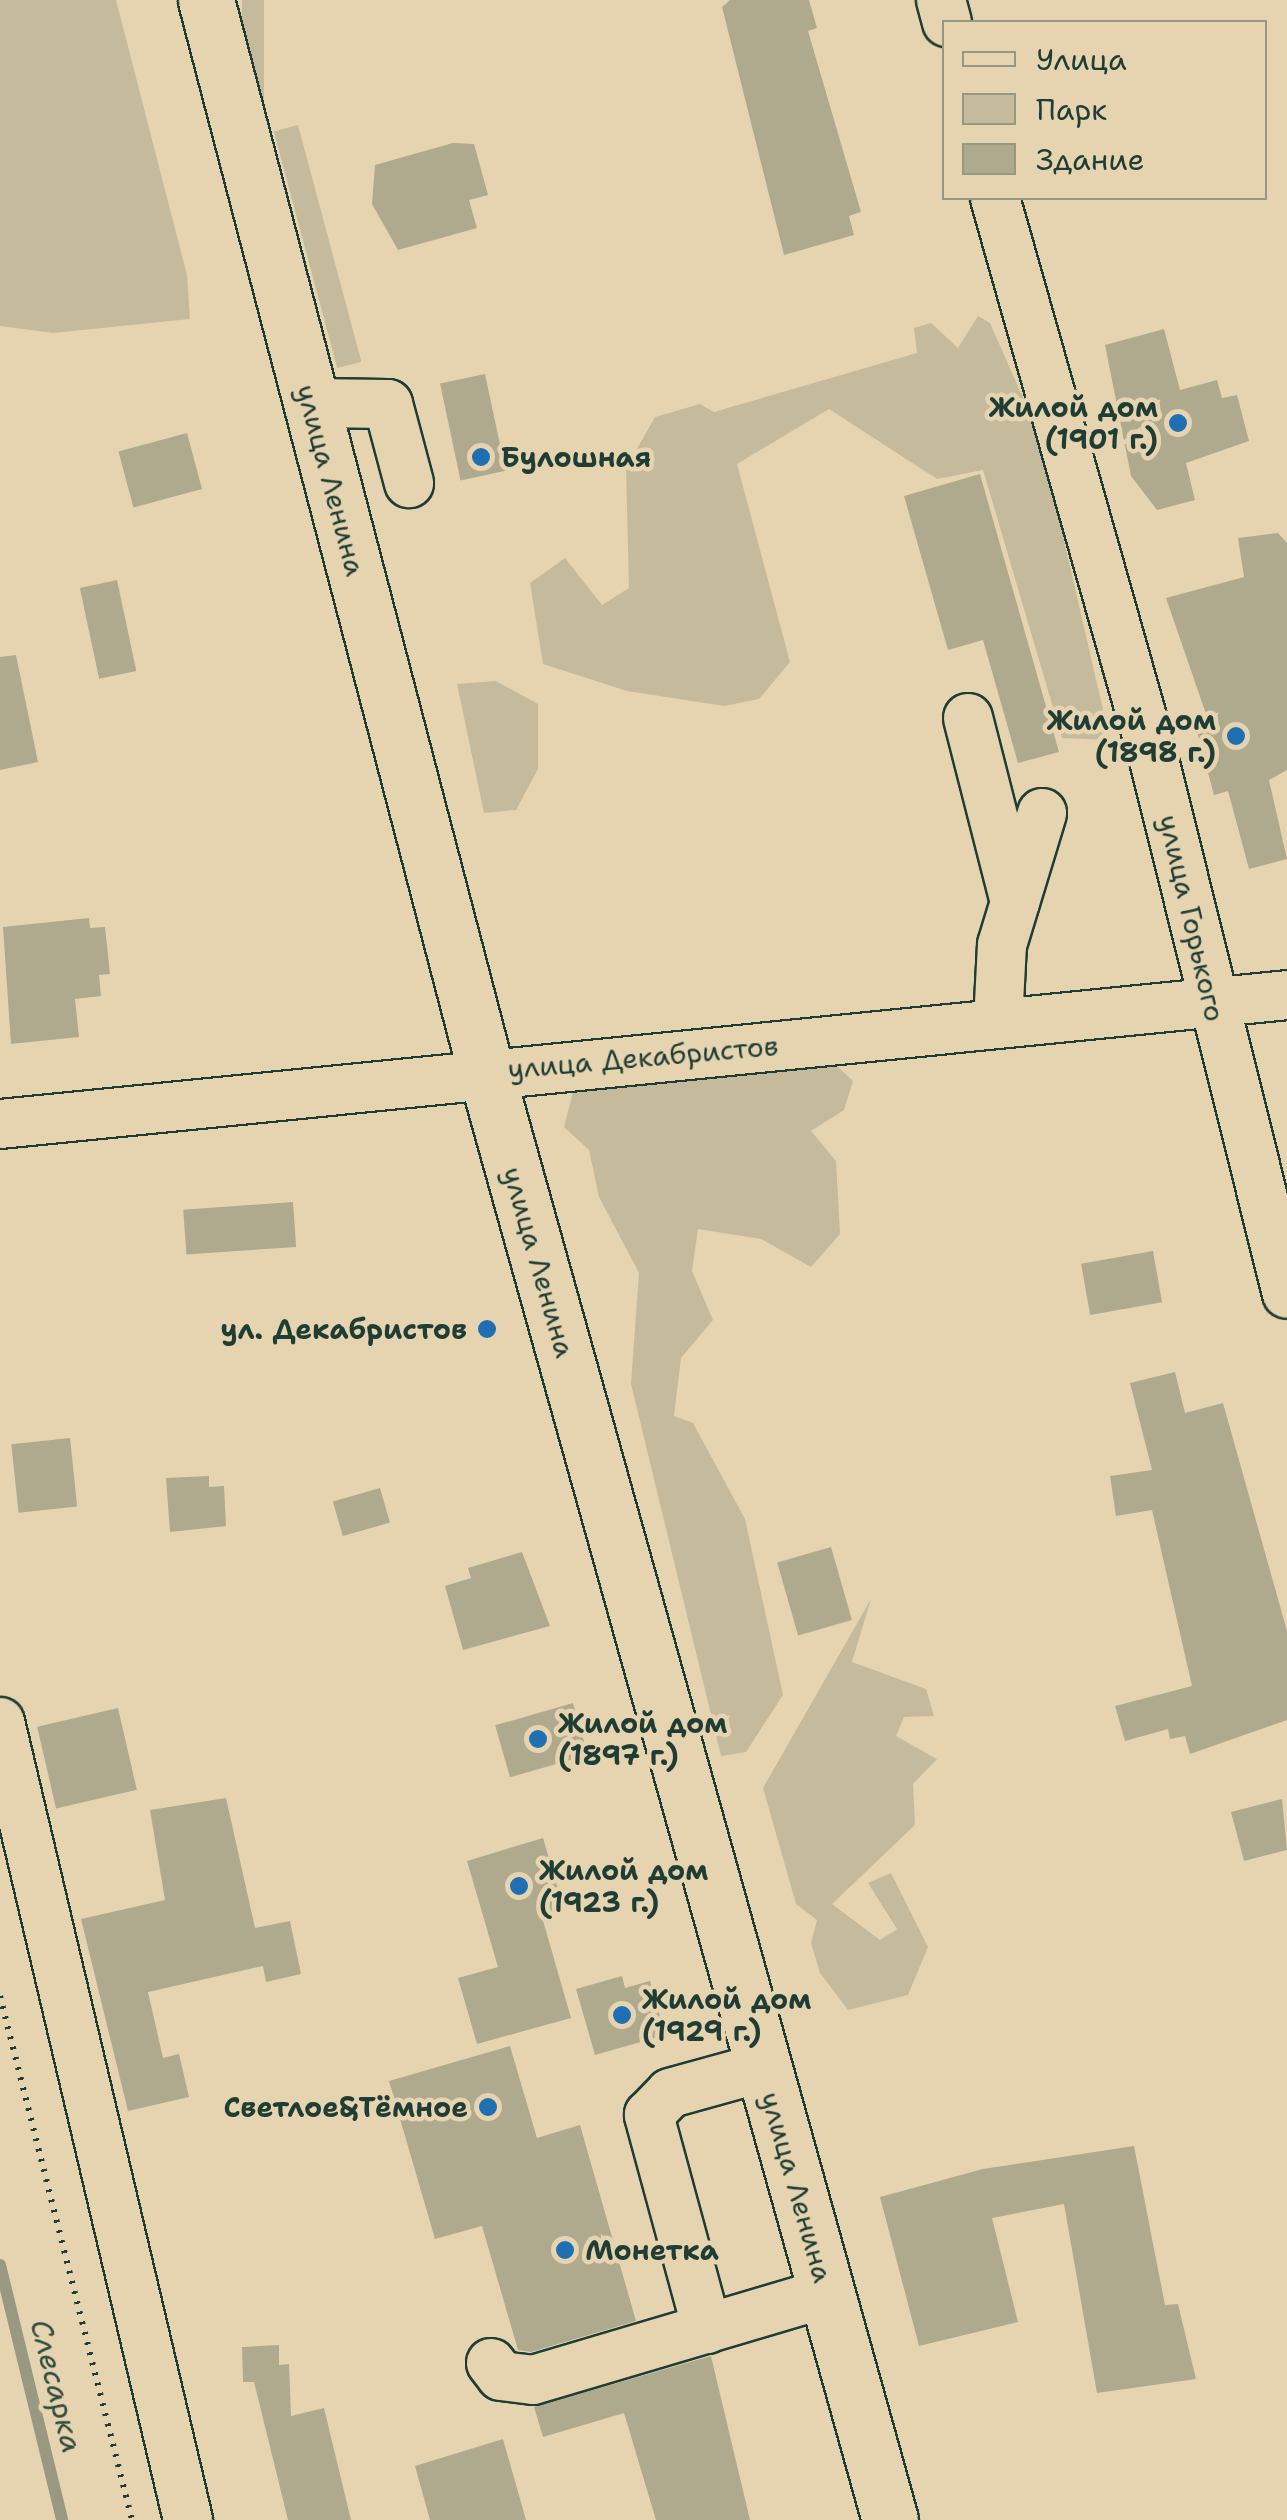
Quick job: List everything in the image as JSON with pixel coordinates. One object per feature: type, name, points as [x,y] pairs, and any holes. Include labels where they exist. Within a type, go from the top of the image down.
[{"type":"main road","name":"улица Ленина","points":[[206,0],[486,1072],[890,2520]]},
{"type":"street","name":"улица Горького","points":[[995,200],[1154,760],[1287,1294]]},
{"type":"street","points":[[311,403],[388,404],[409,483]]},
{"type":"street","points":[[968,718],[1015,902]]},
{"type":"street","points":[[998,1023],[1015,902],[1042,814]]},
{"type":"street","name":"улица Декабристов","points":[[0,1124],[486,1072],[1287,996]]},
{"type":"street","points":[[0,1722],[188,2520]]},
{"type":"street","points":[[707,2329],[649,2114],[670,2093],[764,2067]]},
{"type":"street","points":[[491,2364],[501,2376],[533,2380],[827,2294]]},
{"type":"path","points":[[0,1996],[132,2520]]},
{"type":"green space","points":[[0,0],[116,0],[187,275],[190,319],[53,333],[0,326]]},
{"type":"green space","points":[[242,0],[264,0],[264,100],[242,100]]},
{"type":"green space","points":[[298,125],[361,362],[337,368],[274,131]]},
{"type":"green space","points":[[978,316],[990,323],[1040,436],[1110,740],[1062,738],[983,470],[937,479],[829,409],[737,464],[790,662],[759,699],[724,706],[627,691],[543,664],[530,583],[565,558],[602,605],[629,588],[626,468],[655,417],[700,404],[714,412],[917,353],[914,328],[931,323],[958,348]]},
{"type":"green space","points":[[496,681],[538,704],[538,769],[516,810],[484,813],[457,684]]},
{"type":"green space","points":[[833,1062],[853,1081],[844,1110],[811,1131],[836,1161],[840,1234],[811,1267],[761,1239],[698,1229],[692,1271],[713,1320],[681,1358],[674,1416],[693,1423],[745,1519],[783,1695],[746,1752],[721,1756],[631,1384],[639,1273],[599,1197],[589,1150],[564,1127],[574,1088]]},
{"type":"green space","points":[[871,1599],[852,1662],[926,1689],[934,1716],[904,1717],[896,1736],[937,1759],[913,1784],[915,1825],[832,1904],[880,1940],[897,1929],[868,1883],[891,1873],[928,1947],[908,1995],[848,2010],[820,1973],[811,1943],[817,1920],[796,1904],[763,1788]]},
{"type":"building","points":[[730,0],[809,0],[817,28],[808,31],[861,212],[849,216],[854,235],[784,255],[722,7]]},
{"type":"building","points":[[453,143],[474,144],[488,195],[469,200],[477,228],[398,250],[372,204],[375,165]]},
{"type":"building","points":[[1164,329],[1180,390],[1217,380],[1222,398],[1237,395],[1249,441],[1186,463],[1195,500],[1157,510],[1131,476],[1105,345]]},
{"type":"building","points":[[485,374],[506,471],[461,480],[440,384]]},
{"type":"building","points":[[187,433],[202,489],[133,507],[118,451]]},
{"type":"building","points":[[980,474],[1059,752],[1018,763],[983,640],[948,650],[904,496]]},
{"type":"building","points":[[1278,533],[1287,543],[1287,770],[1269,780],[1287,859],[1249,869],[1228,791],[1214,795],[1194,720],[1207,717],[1166,598],[1244,577],[1238,538]]},
{"type":"building","points":[[117,580],[136,671],[99,679],[80,588]]},
{"type":"building","points":[[16,655],[38,762],[0,770],[0,657]]},
{"type":"building","points":[[89,918],[90,928],[105,927],[110,974],[99,975],[101,996],[75,999],[79,1037],[11,1044],[3,927]]},
{"type":"building","points":[[293,1202],[296,1247],[186,1255],[183,1210]]},
{"type":"building","points":[[1153,1251],[1162,1302],[1090,1315],[1081,1264]]},
{"type":"building","points":[[1175,1372],[1185,1413],[1223,1403],[1287,1631],[1287,1720],[1190,1754],[1185,1736],[1170,1739],[1168,1729],[1125,1741],[1115,1706],[1192,1686],[1152,1510],[1116,1516],[1110,1476],[1152,1470],[1130,1383]]},
{"type":"building","points":[[70,1438],[77,1507],[19,1513],[11,1444]]},
{"type":"building","points":[[209,1476],[209,1487],[224,1486],[226,1526],[170,1532],[166,1478]]},
{"type":"building","points":[[380,1488],[390,1523],[343,1536],[333,1502]]},
{"type":"building","points":[[831,1547],[852,1620],[798,1635],[777,1562]]},
{"type":"building","points":[[522,1552],[550,1626],[463,1650],[445,1586],[471,1578],[468,1568]]},
{"type":"building","points":[[573,1703],[588,1755],[510,1777],[495,1725]]},
{"type":"building","points":[[118,1708],[137,1790],[56,1809],[37,1727]]},
{"type":"building","points":[[226,1798],[255,1928],[290,1921],[301,1974],[266,1982],[263,1966],[148,1992],[163,2058],[179,2054],[189,2097],[128,2111],[81,1919],[165,1900],[150,1810]]},
{"type":"building","points":[[1282,1799],[1287,1850],[1244,1861],[1231,1812]]},
{"type":"building","points":[[543,1838],[564,1910],[542,1917],[571,2018],[477,2044],[458,1978],[498,1967],[467,1861]]},
{"type":"building","points":[[622,1976],[625,1988],[650,1981],[665,2035],[595,2055],[576,1989]]},
{"type":"building","points":[[510,2046],[537,2138],[580,2125],[636,2321],[531,2352],[518,2350],[482,2226],[435,2239],[389,2081]]},
{"type":"building","points":[[1134,2146],[1165,2305],[1178,2304],[1196,2379],[1097,2393],[1064,2204],[992,2218],[1018,2322],[919,2346],[880,2197],[983,2169]]},
{"type":"building","points":[[279,2345],[279,2365],[289,2364],[291,2416],[324,2408],[351,2520],[288,2520],[254,2382],[243,2382],[242,2347]]},
{"type":"building","points":[[711,2356],[750,2520],[656,2520],[624,2413],[543,2437],[534,2407]]},
{"type":"building","points":[[503,2439],[526,2520],[430,2520],[415,2466]]},
{"type":"waterway","name":"Слесарка","points":[[0,2265],[62,2520]]},
{"type":"place","name":"Жилой дом (1901 г.)","points":[[1178,423]]},
{"type":"place","name":"Булошная","points":[[481,457]]},
{"type":"place","name":"Жилой дом (1898 г.)","points":[[1236,736]]},
{"type":"place","name":"ул. Декабристов","points":[[487,1329]]},
{"type":"place","name":"Жилой дом (1897 г.)","points":[[538,1739]]},
{"type":"place","name":"Жилой дом (1923 г.)","points":[[519,1886]]},
{"type":"place","name":"Жилой дом (1929 г.)","points":[[622,2015]]},
{"type":"place","name":"Светлое&Тёмное","points":[[488,2107]]},
{"type":"place","name":"Монетка","points":[[565,2250]]}]
